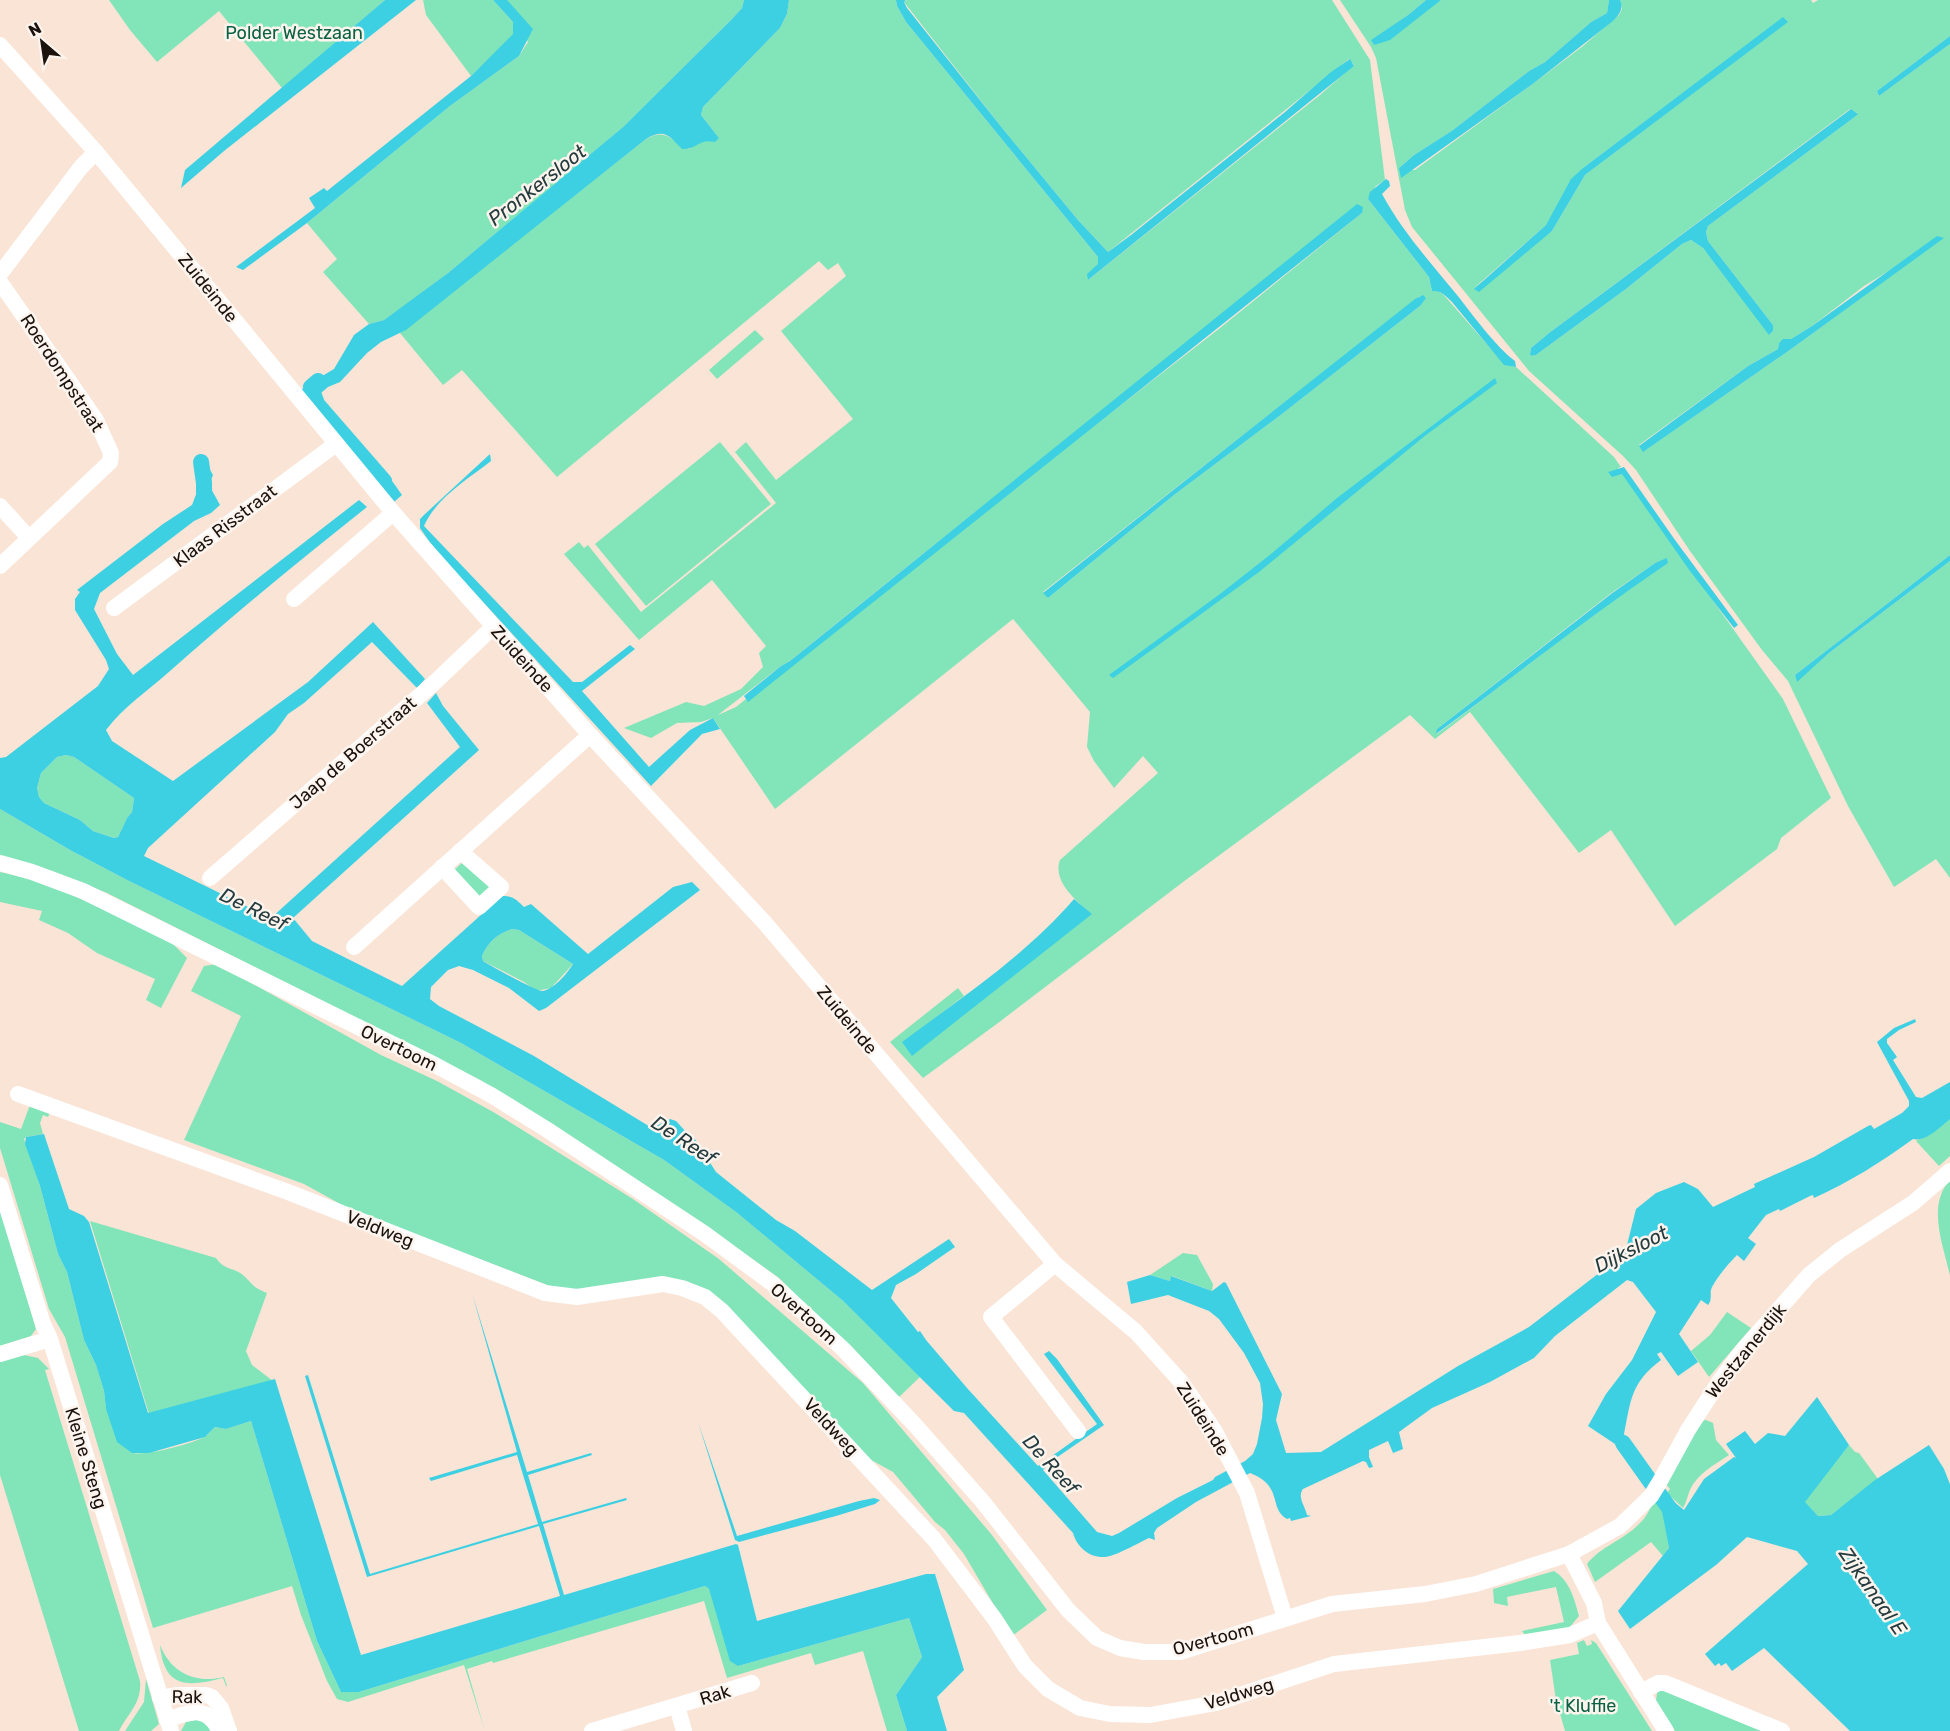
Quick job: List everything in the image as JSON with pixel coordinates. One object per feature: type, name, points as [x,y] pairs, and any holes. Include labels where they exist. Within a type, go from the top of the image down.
[{"type":"street","name":"Zuideinde","points":[[0,45],[96,152],[393,513],[590,735],[764,922],[1055,1264],[1137,1332],[1174,1374],[1214,1430],[1247,1493],[1285,1618]]},
{"type":"street","points":[[0,274],[81,167],[96,152]]},
{"type":"street","name":"Roerdompstraat","points":[[0,282],[96,420],[111,453],[110,462],[0,566]]},
{"type":"street","name":"Klaas Risstraat","points":[[114,608],[336,444]]},
{"type":"street","points":[[0,506],[29,538]]},
{"type":"street","points":[[294,599],[393,513]]},
{"type":"street","name":"Jaap de Boerstraat","points":[[210,878],[433,684],[493,627]]},
{"type":"street","points":[[354,947],[590,735]]},
{"type":"street","points":[[442,867],[479,907],[501,887],[460,851]]},
{"type":"street","name":"Overtoom","points":[[0,863],[32,872],[82,891],[435,1065],[546,1128],[705,1234],[773,1284],[843,1349],[915,1425],[983,1502],[1068,1610],[1098,1638],[1120,1648],[1144,1652],[1180,1652],[1332,1604],[1425,1594],[1476,1584],[1569,1554]]},
{"type":"street","name":"Veldweg","points":[[18,1094],[288,1192],[545,1293],[577,1298],[663,1284],[705,1297],[722,1311],[934,1539],[994,1618],[1025,1666],[1048,1689],[1080,1708],[1110,1714],[1150,1715],[1216,1703],[1334,1664],[1520,1643],[1570,1635],[1598,1623]]},
{"type":"street","name":"Westzanerdijk","points":[[1569,1554],[1620,1526],[1655,1489],[1688,1430],[1719,1382],[1749,1343],[1809,1275],[1840,1250],[1913,1203],[1950,1171]]},
{"type":"street","name":"Kleine Steng","points":[[0,1185],[43,1324],[50,1339],[169,1726]]},
{"type":"street","points":[[1055,1264],[991,1317],[1078,1431]]},
{"type":"street","points":[[0,1354],[50,1339]]},
{"type":"street","points":[[1569,1554],[1594,1603],[1598,1623],[1666,1731]]},
{"type":"street","name":"Rak","points":[[592,1731],[752,1683]]},
{"type":"street","points":[[1641,1692],[1658,1683],[1665,1683],[1782,1731]]},
{"type":"street","name":"Rak","points":[[160,1698],[178,1695],[212,1697],[219,1706],[229,1731]]},
{"type":"street","name":"Rak","points":[[677,1706],[684,1731]]},
{"type":"street","name":"Rak","points":[[169,1726],[186,1713],[198,1712],[210,1717],[219,1731]]},
{"type":"green space","name":"Polder Westzaan","points":[[109,0],[385,0],[282,88],[219,11],[157,62]]},
{"type":"green space","points":[[423,0],[493,0],[513,22],[514,34],[471,76],[426,15]]},
{"type":"green space","points":[[506,0],[744,0],[742,8],[732,19],[623,127],[448,273],[384,320],[369,324],[323,272],[337,259],[307,223],[450,106],[519,56],[528,42]]},
{"type":"green space","points":[[789,0],[896,0],[906,22],[1098,257],[1098,264],[1088,280],[1320,95],[1354,65],[1349,59],[1108,252],[1078,220],[1003,129],[904,2],[907,0],[1332,0],[1370,60],[1385,180],[1376,186],[1368,199],[1429,277],[1432,291],[1443,294],[1504,364],[1516,367],[1614,457],[1621,467],[1618,468],[1619,475],[1622,473],[1783,699],[1831,798],[1781,838],[1777,849],[1675,926],[1611,830],[1579,853],[1470,712],[1435,739],[1410,715],[923,1078],[890,1042],[958,988],[964,996],[903,1042],[912,1055],[1091,914],[1067,890],[1058,868],[1060,860],[1158,773],[1143,756],[1114,788],[1094,761],[1087,747],[1090,712],[1013,619],[775,809],[713,718],[701,722],[677,723],[651,738],[624,728],[686,702],[704,706],[741,689],[763,667],[759,653],[766,646],[712,580],[639,640],[564,554],[579,542],[584,548],[588,545],[641,612],[776,503],[735,452],[746,442],[776,480],[853,419],[781,331],[846,276],[838,263],[828,270],[819,261],[557,477],[462,370],[443,385],[400,333],[646,139],[664,135],[689,149],[700,142],[719,138],[701,115],[703,107],[780,28],[787,14]],"holes":[[[1350,210],[1362,213],[748,701],[746,699],[736,707],[718,715],[790,661]],[[1420,296],[1420,306],[1174,495],[1048,598],[1043,592]],[[1667,559],[1667,563],[1580,625],[1437,734],[1437,729],[1610,594],[1655,563]]]},
{"type":"green space","points":[[1340,0],[1426,0],[1372,40],[1374,45],[1441,0],[1609,0],[1607,13],[1591,22],[1545,62],[1529,71],[1453,130],[1414,155],[1399,168],[1415,170],[1583,46],[1619,15],[1622,9],[1620,0],[1811,0],[1813,3],[1818,0],[1950,0],[1950,36],[1877,91],[1879,96],[1950,44],[1950,555],[1795,675],[1797,681],[1829,653],[1950,561],[1950,878],[1936,859],[1894,887],[1848,806],[1788,681],[1762,650],[1690,551],[1636,470],[1529,371],[1412,227],[1405,210],[1376,58]],"holes":[[[1783,18],[1787,22],[1585,175],[1552,231],[1474,288],[1546,225],[1583,168]],[[1850,109],[1857,113],[1708,226],[1706,232],[1708,241],[1773,325],[1773,331],[1770,334],[1703,248],[1691,240],[1682,244],[1626,289],[1536,355],[1531,356],[1531,348]],[[1943,238],[1794,347],[1644,451],[1639,445],[1748,366],[1778,349],[1779,343],[1783,340],[1791,339],[1812,326],[1864,286]]]},
{"type":"green space","points":[[755,330],[764,339],[717,379],[709,370]]},
{"type":"green space","points":[[720,442],[771,504],[646,606],[595,544]]},
{"type":"green space","points":[[66,755],[74,757],[134,798],[132,812],[118,837],[114,838],[93,831],[80,820],[44,803],[39,797],[37,788],[41,773],[57,757]]},
{"type":"green space","points":[[0,809],[127,880],[461,1043],[664,1160],[736,1212],[842,1300],[920,1377],[899,1397],[779,1278],[709,1228],[480,1080],[107,893],[52,871],[0,856]]},
{"type":"green space","points":[[465,860],[497,887],[480,902],[452,872]]},
{"type":"green space","points":[[0,872],[44,882],[168,939],[187,958],[161,1008],[146,1000],[155,979],[97,953],[68,933],[39,920],[42,911],[0,902]]},
{"type":"green space","points":[[512,929],[519,930],[573,964],[551,988],[536,991],[524,982],[483,961],[482,956],[490,943],[497,936]]},
{"type":"green space","points":[[217,964],[381,1055],[437,1081],[495,1113],[633,1199],[719,1259],[863,1383],[992,1535],[1047,1610],[1012,1636],[964,1554],[893,1472],[862,1455],[690,1288],[563,1291],[353,1211],[304,1184],[184,1140],[241,1016],[191,991],[204,966]]},
{"type":"green space","points":[[30,1105],[50,1112],[48,1117],[43,1115],[40,1123],[43,1134],[24,1139],[40,1186],[58,1254],[67,1272],[84,1340],[96,1365],[104,1391],[106,1409],[132,1453],[147,1453],[179,1446],[204,1437],[215,1427],[226,1429],[251,1421],[317,1641],[341,1692],[359,1692],[705,1586],[709,1589],[738,1666],[909,1618],[922,1657],[896,1695],[907,1731],[887,1731],[863,1651],[815,1665],[811,1653],[727,1678],[704,1601],[467,1669],[485,1731],[464,1665],[348,1702],[337,1699],[327,1681],[292,1586],[153,1628],[65,1337],[49,1309],[0,1148],[0,1122],[21,1129]]},
{"type":"green space","points":[[1950,1118],[1950,1156],[1939,1166],[1916,1141]]},
{"type":"green space","points":[[1950,1180],[1950,1276],[1941,1240],[1938,1214],[1943,1190]]},
{"type":"green space","points":[[0,1205],[36,1329],[31,1336],[0,1346]]},
{"type":"green space","points":[[90,1221],[216,1258],[223,1265],[241,1273],[256,1287],[267,1293],[246,1351],[252,1365],[273,1381],[149,1414]]},
{"type":"green space","points":[[1183,1253],[1197,1255],[1213,1284],[1212,1291],[1172,1276],[1170,1281],[1150,1275]]},
{"type":"green space","points":[[1727,1312],[1751,1328],[1709,1377],[1691,1351],[1710,1335]]},
{"type":"green space","points":[[24,1355],[38,1358],[49,1369],[45,1370],[140,1681],[137,1702],[119,1731],[79,1731],[0,1475],[0,1361]]},
{"type":"green space","points":[[1706,1420],[1713,1423],[1716,1440],[1729,1455],[1697,1479],[1683,1508],[1667,1493],[1670,1489],[1665,1483],[1699,1421]]},
{"type":"green space","points":[[1849,1445],[1859,1453],[1878,1479],[1831,1515],[1818,1516],[1804,1502]]},
{"type":"green space","points":[[1656,1498],[1662,1505],[1669,1548],[1663,1556],[1651,1542],[1595,1582],[1587,1564],[1599,1552],[1640,1523]]},
{"type":"green space","points":[[1554,1571],[1568,1585],[1579,1616],[1569,1628],[1525,1635],[1522,1631],[1564,1622],[1556,1587],[1507,1597],[1508,1606],[1494,1603],[1493,1589]]},
{"type":"green space","name":"'t Kluffie","points":[[1584,1640],[1587,1646],[1592,1644],[1591,1640],[1596,1643],[1652,1731],[1565,1731],[1556,1700],[1550,1660],[1579,1654],[1577,1643]]},
{"type":"green space","points":[[160,1645],[171,1663],[186,1674],[204,1679],[224,1677],[227,1686],[223,1678],[189,1683],[172,1677],[162,1659]]},
{"type":"green space","points":[[146,1679],[159,1724],[151,1731],[125,1731],[144,1702]]},
{"type":"green space","points":[[1662,1689],[1773,1731],[1675,1731],[1656,1701],[1657,1693]]},
{"type":"green space","points":[[200,1719],[215,1731],[181,1731],[186,1722]]},
{"type":"water","points":[[385,0],[416,0],[224,151],[181,188],[185,170]]},
{"type":"water","points":[[493,0],[507,0],[533,29],[519,56],[450,106],[307,223],[243,270],[236,267],[315,208],[309,198],[324,188],[327,191],[471,76],[513,34],[513,22]]},
{"type":"water","points":[[744,0],[789,0],[787,14],[780,28],[703,107],[701,115],[719,138],[715,142],[705,142],[682,149],[666,135],[658,134],[646,139],[406,330],[381,342],[367,353],[340,382],[328,387],[307,408],[300,391],[334,369],[354,335],[369,324],[384,320],[448,273],[623,127],[732,19],[742,8]]},
{"type":"water","points":[[896,0],[906,0],[904,2],[907,8],[1003,129],[1078,220],[1108,252],[1285,112],[1331,72],[1350,59],[1354,66],[1088,280],[1087,274],[1098,264],[1098,257],[906,22]]},
{"type":"water","points":[[1426,0],[1441,0],[1390,40],[1374,45],[1371,40]]},
{"type":"water","points":[[1609,0],[1620,0],[1621,3],[1620,12],[1613,21],[1534,83],[1401,178],[1399,168],[1414,155],[1453,130],[1529,71],[1545,62],[1591,22],[1607,13]]},
{"type":"water","points":[[1783,17],[1788,22],[1585,175],[1552,231],[1479,292],[1474,289],[1546,225],[1571,179],[1583,168]]},
{"type":"water","points":[[1950,36],[1950,44],[1879,96],[1877,91]]},
{"type":"water","points":[[1851,109],[1858,114],[1708,226],[1706,232],[1708,241],[1773,325],[1773,331],[1769,335],[1703,248],[1691,240],[1682,244],[1626,289],[1536,355],[1531,356],[1531,348],[1549,333]]},
{"type":"water","points":[[1386,179],[1390,186],[1382,194],[1398,221],[1484,330],[1515,361],[1516,367],[1504,365],[1452,302],[1441,292],[1432,291],[1429,277],[1368,199],[1370,192]]},
{"type":"water","points":[[1357,204],[1363,207],[1362,213],[748,702],[744,696]]},
{"type":"water","points":[[1937,236],[1944,238],[1794,347],[1643,452],[1639,446],[1748,366],[1778,349],[1783,339],[1791,339],[1812,326]]},
{"type":"water","points":[[1423,295],[1426,298],[1420,306],[1174,495],[1048,598],[1043,593],[1415,299]]},
{"type":"water","points":[[1495,378],[1497,383],[1426,435],[1259,572],[1113,678],[1109,675],[1220,594],[1337,498]]},
{"type":"water","points":[[490,454],[491,461],[444,498],[424,526],[573,682],[582,682],[630,645],[635,649],[582,691],[649,767],[690,730],[713,718],[720,729],[702,734],[651,786],[433,547],[420,528],[420,519]]},
{"type":"water","points":[[202,456],[213,475],[209,485],[220,505],[211,513],[194,521],[100,593],[94,609],[117,654],[133,675],[359,500],[367,507],[128,706],[106,730],[112,741],[173,781],[308,682],[373,622],[425,679],[417,688],[372,642],[304,703],[288,714],[275,732],[148,848],[144,856],[271,918],[460,747],[427,703],[436,693],[443,706],[479,750],[293,918],[312,941],[402,986],[502,896],[512,897],[524,907],[531,904],[588,954],[673,887],[692,882],[700,890],[546,1008],[539,1011],[509,988],[473,970],[459,966],[448,970],[431,987],[430,999],[439,1006],[534,1056],[652,1128],[670,1119],[676,1121],[688,1134],[691,1133],[716,1172],[776,1220],[795,1231],[872,1290],[949,1239],[955,1247],[896,1285],[891,1298],[967,1388],[1038,1466],[1097,1424],[1044,1354],[1049,1351],[1057,1359],[1104,1425],[1056,1458],[1043,1470],[1097,1532],[1112,1536],[1119,1533],[1245,1461],[1253,1454],[1257,1444],[1262,1418],[1260,1383],[1244,1353],[1219,1319],[1209,1311],[1168,1295],[1131,1304],[1127,1282],[1150,1275],[1170,1281],[1171,1276],[1212,1291],[1224,1282],[1226,1283],[1282,1394],[1276,1420],[1286,1453],[1321,1452],[1458,1366],[1529,1327],[1625,1253],[1636,1209],[1656,1193],[1684,1182],[1698,1189],[1713,1207],[1755,1187],[1754,1184],[1814,1157],[1868,1126],[1871,1125],[1874,1129],[1902,1113],[1909,1106],[1909,1101],[1877,1042],[1894,1028],[1915,1019],[1916,1022],[1887,1039],[1887,1043],[1897,1057],[1893,1060],[1916,1097],[1922,1098],[1950,1082],[1950,1119],[1928,1136],[1913,1139],[1877,1164],[1840,1185],[1814,1198],[1813,1195],[1810,1196],[1780,1211],[1779,1209],[1766,1215],[1748,1238],[1756,1244],[1744,1261],[1737,1255],[1730,1262],[1712,1287],[1708,1305],[1701,1300],[1679,1334],[1698,1362],[1678,1376],[1661,1352],[1657,1354],[1661,1360],[1644,1376],[1634,1392],[1624,1434],[1627,1440],[1618,1446],[1588,1426],[1606,1394],[1632,1360],[1656,1312],[1633,1282],[1627,1280],[1555,1336],[1534,1358],[1490,1382],[1432,1408],[1399,1432],[1403,1449],[1393,1453],[1388,1441],[1369,1450],[1373,1467],[1369,1468],[1363,1461],[1303,1489],[1302,1502],[1307,1515],[1311,1516],[1291,1521],[1290,1518],[1287,1519],[1278,1509],[1272,1490],[1261,1478],[1250,1473],[1196,1502],[1157,1528],[1154,1533],[1155,1540],[1149,1538],[1109,1556],[1094,1556],[1084,1551],[1077,1543],[1073,1533],[964,1413],[954,1411],[842,1300],[736,1212],[664,1160],[461,1043],[127,880],[0,809],[0,758],[6,757],[98,686],[109,669],[106,660],[75,610],[75,599],[80,592],[77,590],[163,524],[192,505],[203,476]],"holes":[[[66,755],[74,757],[134,798],[132,812],[118,837],[114,838],[93,831],[80,820],[44,803],[39,797],[37,788],[41,773],[57,757]],[[512,929],[519,930],[573,964],[555,985],[542,991],[483,961],[482,956],[490,943],[497,936]]]},
{"type":"water","points":[[1624,467],[1738,625],[1734,628],[1690,571],[1622,474],[1612,477],[1608,472]]},
{"type":"water","points":[[369,469],[385,474],[402,495],[394,502],[379,488]]},
{"type":"water","points":[[1950,555],[1950,561],[1829,653],[1797,682],[1795,675]]},
{"type":"water","points":[[1667,558],[1668,563],[1436,734],[1437,729],[1611,594],[1655,563]]},
{"type":"water","points":[[1074,899],[1092,914],[912,1056],[902,1042],[1014,957],[1055,920]]},
{"type":"water","points":[[44,1134],[69,1209],[84,1216],[89,1222],[148,1413],[275,1379],[361,1655],[560,1596],[539,1526],[367,1577],[305,1376],[308,1375],[370,1574],[538,1524],[517,1455],[431,1481],[429,1478],[517,1452],[472,1293],[527,1472],[591,1453],[592,1455],[528,1475],[542,1522],[626,1498],[627,1500],[543,1524],[564,1595],[736,1544],[757,1621],[926,1574],[935,1574],[964,1670],[937,1697],[947,1731],[907,1731],[896,1695],[922,1657],[909,1618],[738,1666],[730,1661],[709,1589],[705,1586],[359,1692],[341,1692],[317,1641],[251,1421],[226,1429],[215,1427],[205,1437],[149,1453],[132,1453],[117,1442],[106,1409],[104,1391],[96,1365],[84,1340],[67,1272],[58,1254],[40,1186],[25,1144],[26,1137]]},
{"type":"water","name":"Zijkanaal E","points":[[1817,1397],[1849,1445],[1805,1502],[1818,1516],[1831,1515],[1875,1480],[1929,1445],[1944,1469],[1950,1484],[1950,1731],[1850,1731],[1764,1648],[1732,1671],[1726,1663],[1721,1666],[1719,1663],[1715,1666],[1705,1654],[1808,1564],[1797,1551],[1747,1537],[1716,1565],[1630,1629],[1618,1611],[1669,1548],[1661,1506],[1668,1497],[1684,1510],[1704,1479],[1734,1457],[1736,1458],[1726,1444],[1745,1431],[1755,1444],[1768,1433],[1785,1436]]},
{"type":"water","points":[[698,1422],[737,1536],[859,1501],[874,1498],[880,1500],[875,1504],[836,1516],[739,1542],[735,1540]]},
{"type":"waterway","points":[[318,381],[311,387],[317,404],[384,481],[380,487]]},
{"type":"waterway","points":[[201,462],[204,495]]},
{"type":"waterway","points":[[1623,1443],[1677,1519]]},
{"type":"water label","name":"Pronkersloot","points":[[537,185]]},
{"type":"water label","name":"De Reef","points":[[254,909]]},
{"type":"water label","name":"De Reef","points":[[684,1140]]},
{"type":"water label","name":"Dijksloot","points":[[1631,1249]]},
{"type":"water label","name":"De Reef","points":[[1051,1464]]}]
